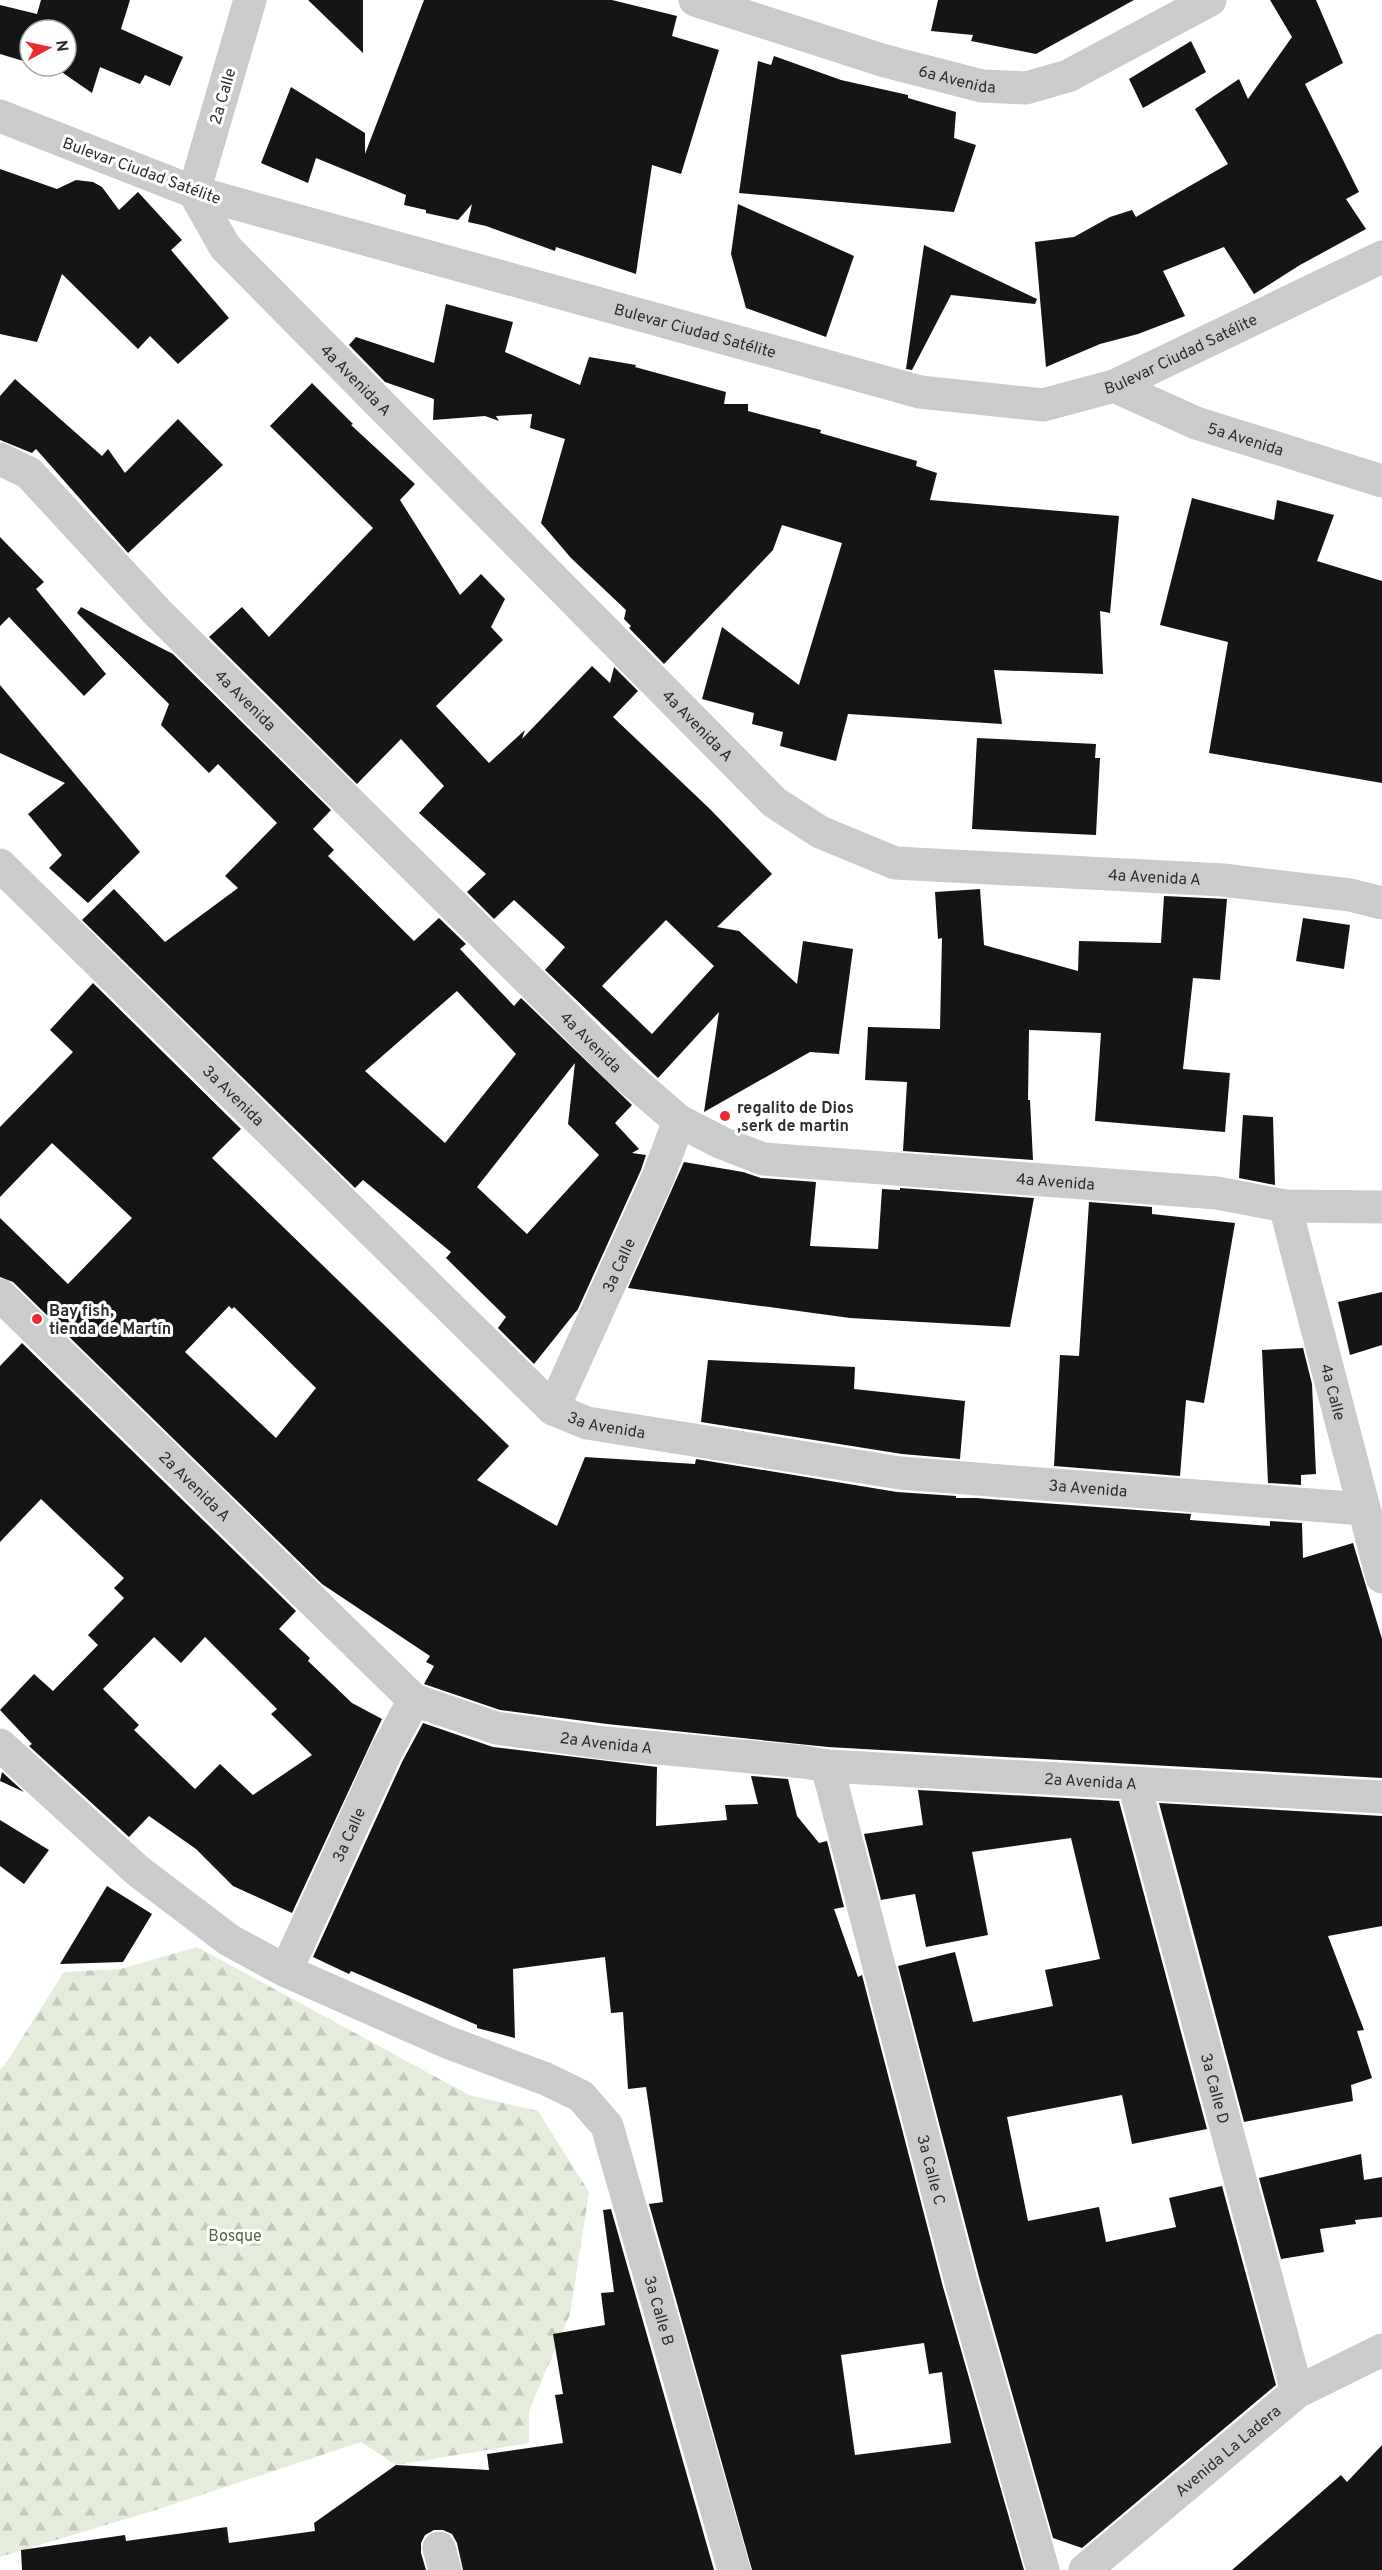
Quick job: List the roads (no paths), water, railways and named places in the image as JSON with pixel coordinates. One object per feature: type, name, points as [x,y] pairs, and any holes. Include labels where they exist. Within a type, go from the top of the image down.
[{"type":"street","name":"2a Calle","points":[[194,192],[250,0]]},
{"type":"street","name":"6a Avenida","points":[[695,0],[885,61],[982,86],[1026,87],[1068,76],[1210,0]]},
{"type":"street","name":"Bulevar Ciudad Satélite","points":[[0,116],[194,192],[920,392],[1043,405],[1114,386],[1382,257]]},
{"type":"street","name":"4a Avenida A","points":[[194,192],[225,248],[774,802],[820,832],[895,863],[1223,880],[1350,895],[1382,903]]},
{"type":"street","name":"5a Avenida","points":[[1114,386],[1196,423],[1382,481]]},
{"type":"street","name":"4a Avenida","points":[[0,459],[29,473],[166,621],[621,1071],[679,1121],[722,1143],[764,1159],[1217,1193],[1285,1206],[1382,1207]]},
{"type":"street","name":"3a Avenida","points":[[0,865],[553,1409],[587,1423],[900,1473],[1363,1509]]},
{"type":"street","name":"3a Calle","points":[[553,1409],[658,1177],[679,1121]]},
{"type":"street","name":"4a Calle","points":[[1285,1206],[1382,1577]]},
{"type":"street","name":"2a Avenida A","points":[[0,1295],[414,1700],[496,1728],[605,1743],[826,1766],[1382,1797]]},
{"type":"street","name":"3a Calle","points":[[286,1971],[385,1754],[414,1700]]},
{"type":"street","points":[[0,1745],[138,1871],[229,1940],[286,1971]]},
{"type":"street","name":"3a Calle C","points":[[826,1766],[962,2282],[1043,2570]]},
{"type":"street","name":"3a Calle D","points":[[1134,1784],[1297,2392]]},
{"type":"street","name":"3a Calle B","points":[[286,1971],[447,2042],[546,2079],[581,2096],[606,2126],[734,2570]]},
{"type":"street","name":"Avenida La Ladera","points":[[1085,2570],[1297,2392],[1382,2350]]},
{"type":"place","name":"regalito de Dios ,serk de martin","points":[[725,1116]]},
{"type":"place","name":"Bay fish, tienda de Martín","points":[[37,1319]]},
{"type":"park label","name":"Bosque","points":[[235,2235]]}]
